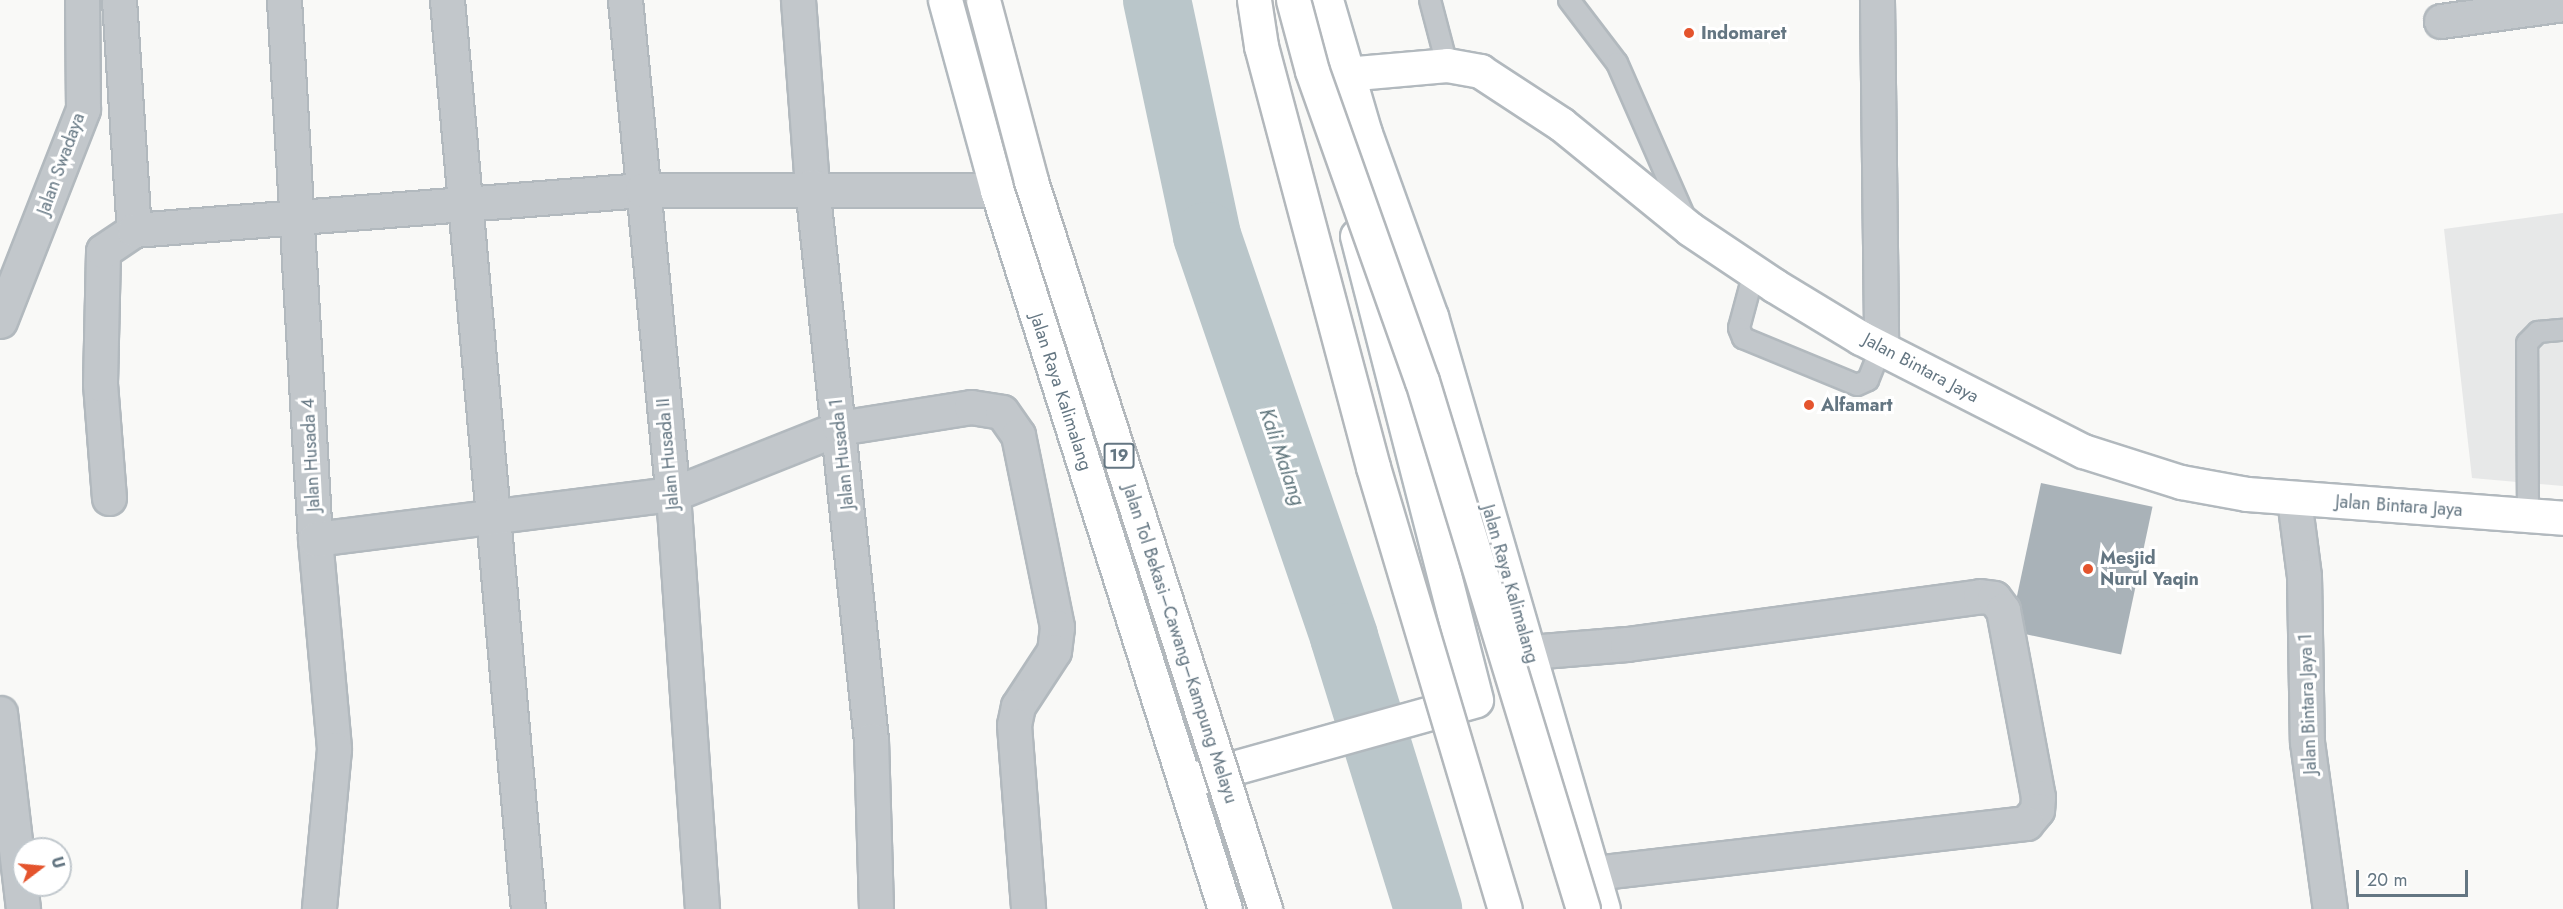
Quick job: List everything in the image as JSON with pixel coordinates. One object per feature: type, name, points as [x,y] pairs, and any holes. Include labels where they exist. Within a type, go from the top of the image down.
[{"type":"main road","name":"Jalan Raya Kalimalang","points":[[945,0],[997,190],[1226,909]]},
{"type":"main road","name":"Jalan Tol Bekasi–Cawang–Kampung Melayu","points":[[983,0],[1030,181],[1265,909]]},
{"type":"main road","points":[[1254,0],[1261,46],[1370,455],[1505,909]]},
{"type":"main road","points":[[1293,0],[1312,70],[1422,381],[1583,909]]},
{"type":"main road","name":"Jalan Raya Kalimalang","points":[[1326,0],[1345,74],[1431,316],[1603,909]]},
{"type":"main road","name":"Jalan Bintara Jaya","points":[[1345,74],[1447,64],[1480,71],[1513,91],[1690,229],[1754,272],[1881,348],[2083,451],[2181,482],[2294,499],[2563,518]]},
{"type":"main road","name":"Jalan Raya Kalimalang","points":[[1345,74],[1332,136],[1476,700]]},
{"type":"main road","name":"Jalan Raya Kalimalang","points":[[1185,781],[1539,684]]},
{"type":"street","name":"Jalan Swadaya","points":[[0,321],[83,110],[82,0]]},
{"type":"street","points":[[119,0],[134,230]]},
{"type":"street","name":"Jalan Husada 4","points":[[284,0],[300,216],[315,539],[334,749],[319,909]]},
{"type":"street","points":[[447,0],[528,909]]},
{"type":"street","name":"Jalan Husada II","points":[[625,0],[673,494],[702,909]]},
{"type":"street","name":"Jalan Husada 1","points":[[798,0],[812,186],[871,740],[876,909]]},
{"type":"street","points":[[1877,0],[1881,348]]},
{"type":"street","points":[[2441,21],[2563,4]]},
{"type":"street","points":[[109,498],[100,384],[103,251],[134,230],[642,190],[812,186],[997,190]]},
{"type":"street","points":[[315,539],[495,519],[673,494],[839,428],[971,407],[1002,412],[1018,435],[1058,627],[1054,651],[1018,706],[1014,725],[1028,909]]},
{"type":"street","name":"Jalan Bintara Jaya 1","points":[[2294,499],[2304,576],[2307,742],[2330,909]]},
{"type":"street","points":[[1530,652],[1627,644],[1980,596],[1994,598],[2003,610],[2037,797],[2037,810],[2026,823],[1592,873]]},
{"type":"street","points":[[0,713],[23,909]]},
{"type":"lane","points":[[1430,0],[1447,64]]},
{"type":"lane","points":[[1569,0],[1617,63],[1690,229]]},
{"type":"lane","points":[[1754,272],[1739,328],[1743,338],[1857,385],[1868,380],[1881,348]]},
{"type":"lane","points":[[2528,515],[2527,342],[2538,332],[2563,330]]},
{"type":"shaded area","points":[[2563,213],[2563,486],[2472,478],[2444,229]]},
{"type":"building","name":"Mesjid Nurul Yaqin","points":[[2041,483],[2153,507],[2121,654],[2010,631]]},
{"type":"waterway","name":"Kali Malang","points":[[1157,0],[1207,236],[1344,637],[1428,909]]},
{"type":"place","name":"Indomaret","points":[[1689,33]]},
{"type":"place","name":"Alfamart","points":[[1809,405]]},
{"type":"place","name":"Mesjid Nurul Yaqin","points":[[2088,569]]}]
